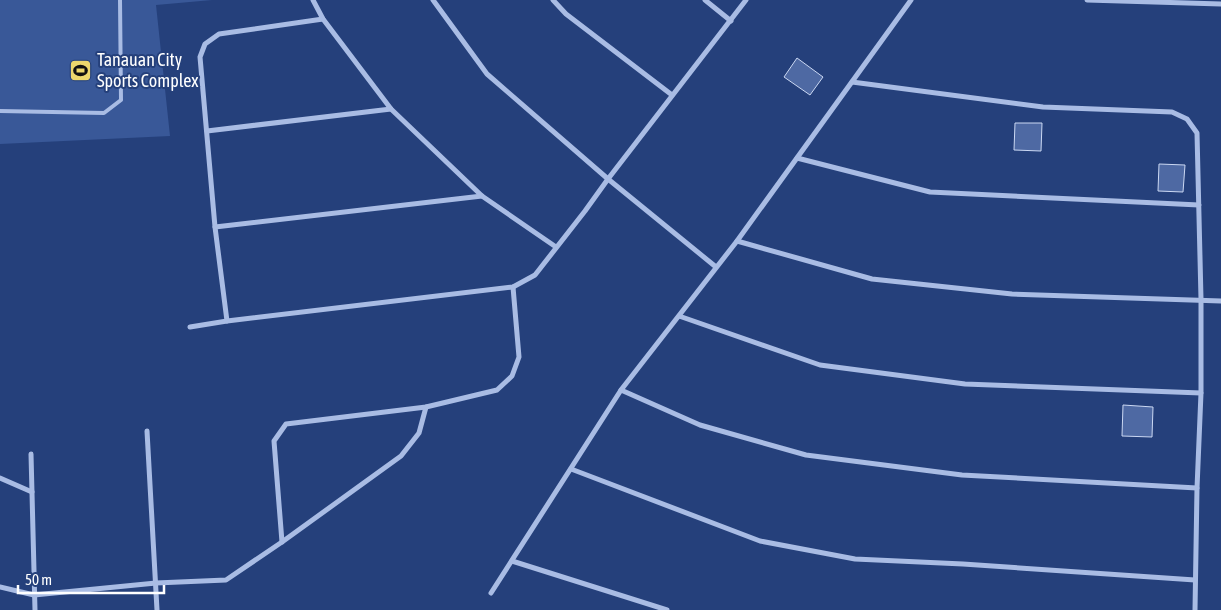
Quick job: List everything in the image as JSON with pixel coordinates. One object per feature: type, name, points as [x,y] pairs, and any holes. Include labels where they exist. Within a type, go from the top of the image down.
[{"type":"street","points":[[312,0],[323,19],[391,109],[482,196],[556,248]]},
{"type":"street","points":[[433,0],[487,74],[608,179],[716,267]]},
{"type":"street","points":[[553,0],[566,14],[672,95]]},
{"type":"street","points":[[705,0],[731,21]]},
{"type":"street","points":[[190,327],[513,287],[535,275],[586,211],[608,179],[746,0]]},
{"type":"street","points":[[491,593],[621,390],[737,241],[911,0]]},
{"type":"street","points":[[1086,0],[1221,4]]},
{"type":"street","points":[[227,321],[215,227],[200,57],[205,44],[219,34],[323,19]]},
{"type":"street","points":[[852,82],[1043,107],[1172,112],[1187,119],[1196,133],[1201,299],[1201,393],[1195,610]]},
{"type":"street","points":[[207,131],[391,109]]},
{"type":"street","points":[[797,158],[930,192],[1199,205]]},
{"type":"street","points":[[215,227],[482,196]]},
{"type":"street","points":[[737,241],[872,279],[1012,294],[1221,301]]},
{"type":"street","points":[[282,542],[274,441],[286,424],[426,407],[497,390],[512,376],[519,357],[513,287]]},
{"type":"street","points":[[679,316],[820,365],[965,384],[1201,393]]},
{"type":"street","points":[[621,390],[700,425],[806,455],[962,475],[1197,488]]},
{"type":"street","points":[[0,587],[34,595],[226,580],[282,542],[400,456],[419,433],[426,407]]},
{"type":"street","points":[[147,431],[157,610]]},
{"type":"street","points":[[31,454],[34,610]]},
{"type":"street","points":[[571,469],[760,541],[856,559],[963,564],[1195,580]]},
{"type":"street","points":[[0,478],[32,492]]},
{"type":"street","points":[[512,561],[667,610]]},
{"type":"lane","points":[[0,111],[104,113],[121,100],[120,0]]},
{"type":"shaded area","name":"Tanauan City Sports Complex","points":[[0,0],[212,0],[156,5],[170,136],[0,144]]},
{"type":"building","points":[[797,58],[823,77],[810,95],[784,77]]},
{"type":"building","points":[[1015,123],[1042,123],[1041,151],[1014,150]]},
{"type":"building","points":[[1159,164],[1185,165],[1183,192],[1158,191]]},
{"type":"building","points":[[1123,405],[1153,407],[1152,437],[1122,436]]},
{"type":"place","name":"Tanauan City Sports Complex","points":[[81,70]]}]
